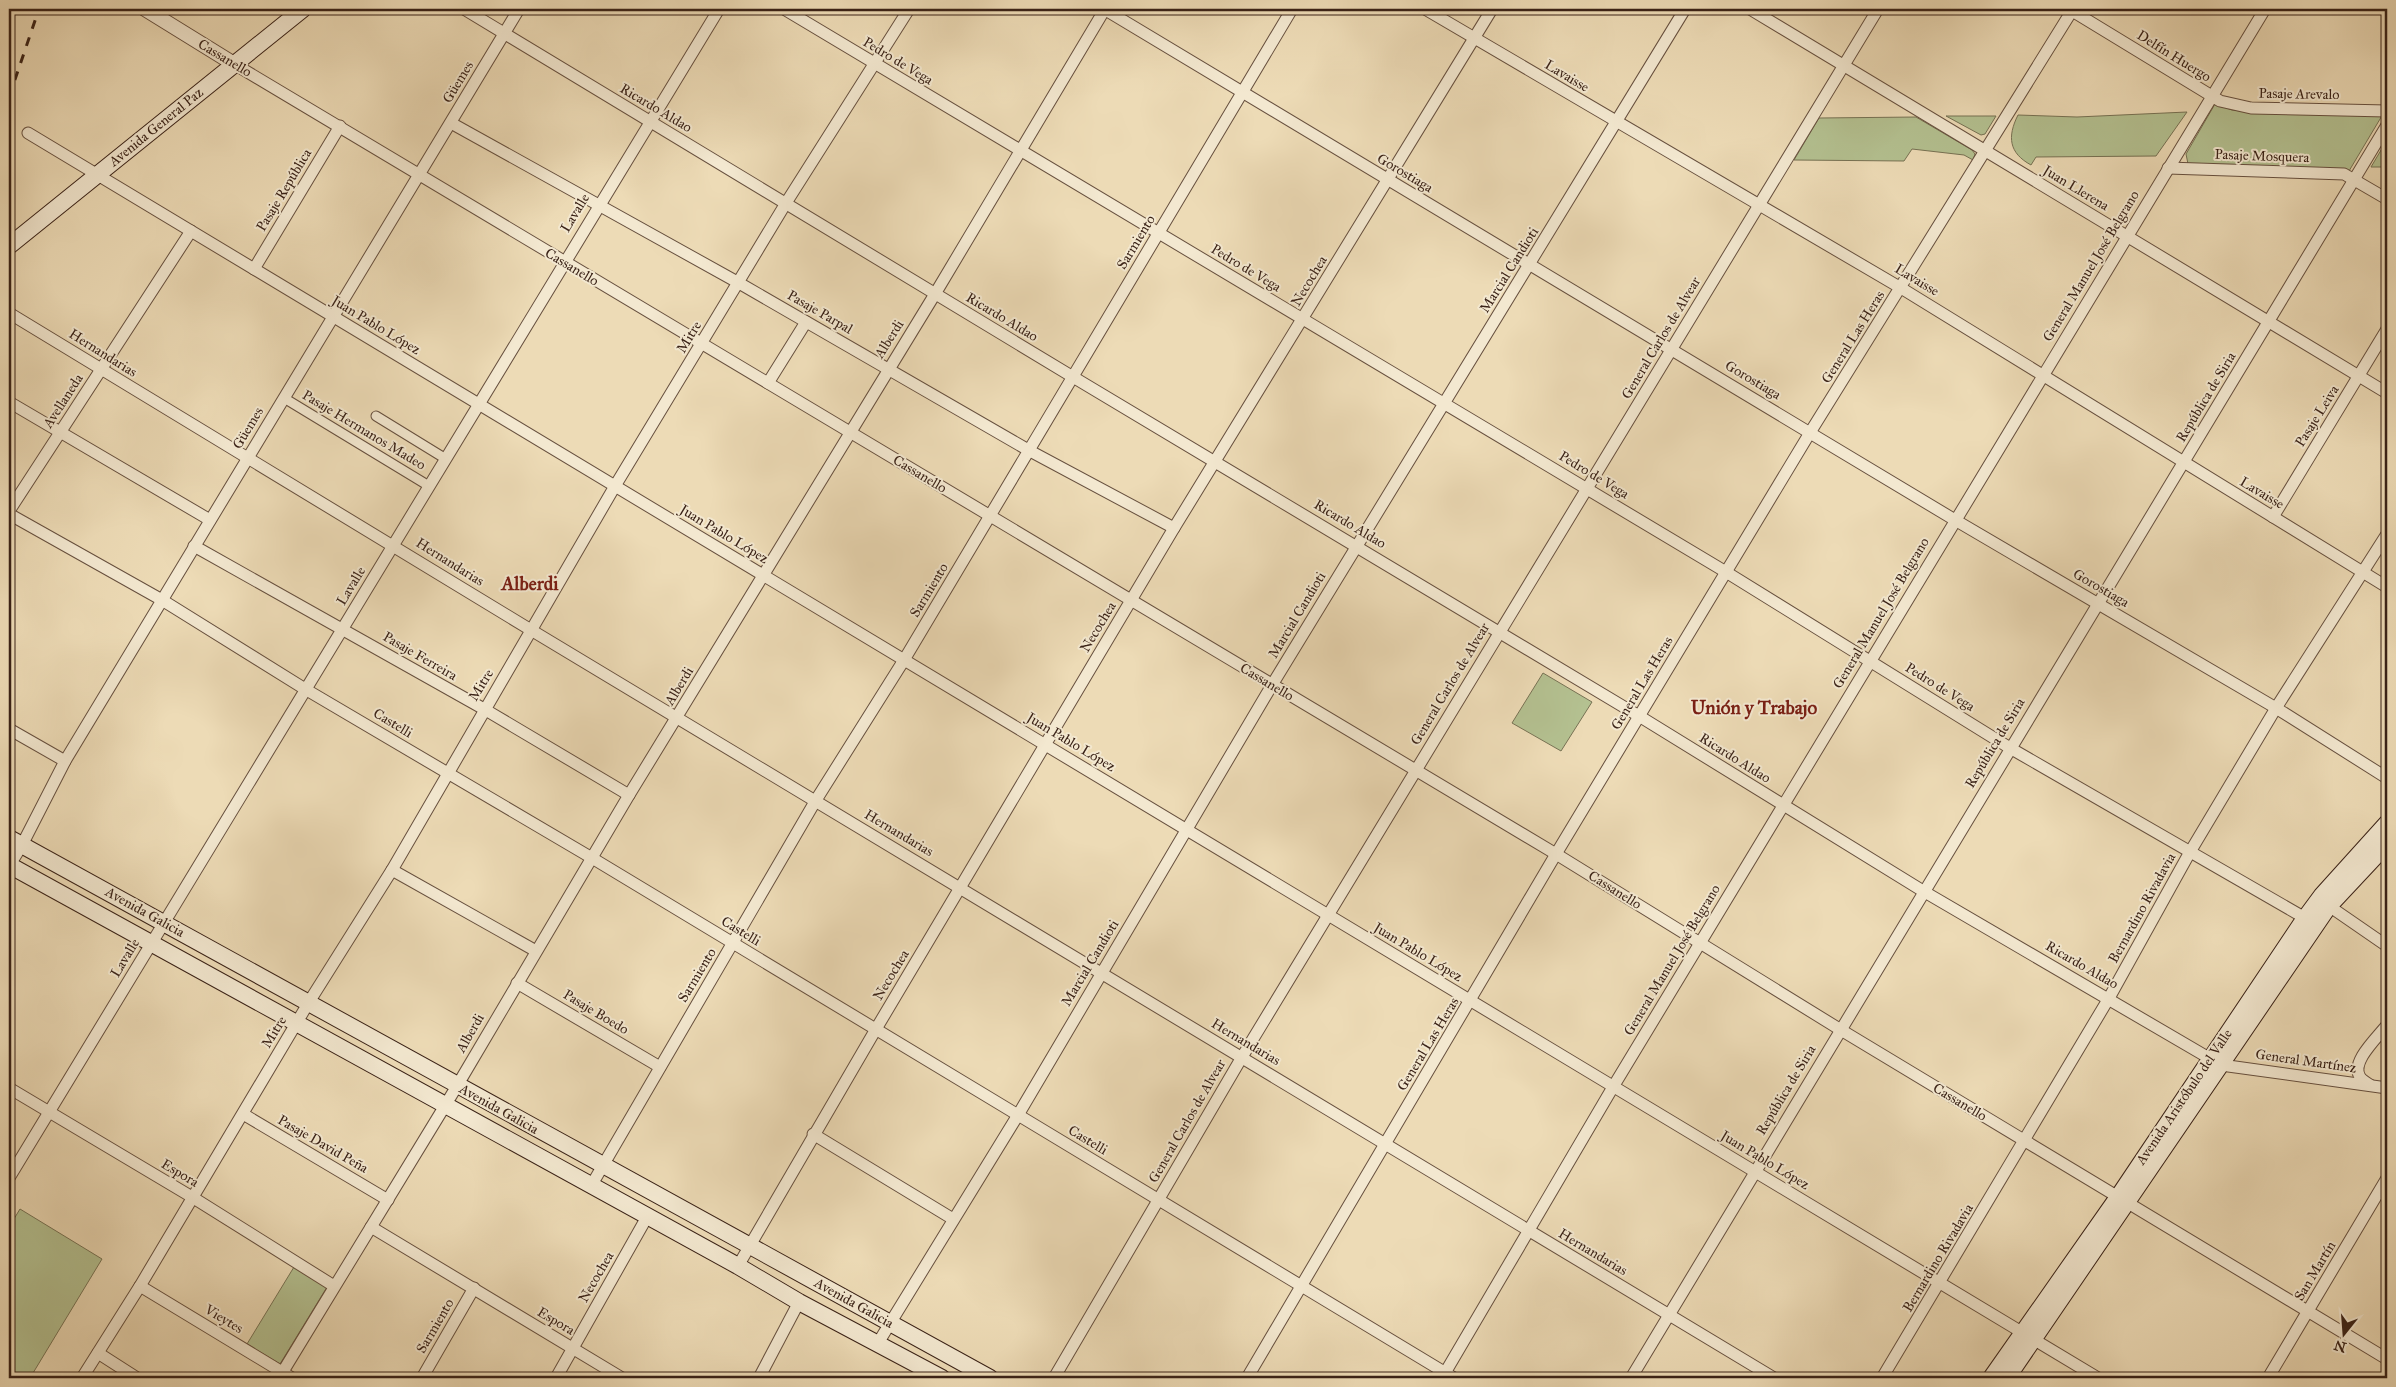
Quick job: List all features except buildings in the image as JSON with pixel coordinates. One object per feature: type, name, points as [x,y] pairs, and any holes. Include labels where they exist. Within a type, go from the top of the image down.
[{"type":"main road","name":"Avenida General Paz","points":[[9,246],[304,9]]},
{"type":"main road","name":"Avenida Aristóbulo del Valle","points":[[1990,1378],[2028,1336],[2123,1200],[2215,1062],[2305,918],[2322,895],[2387,823]]},
{"type":"main road","name":"Avenida Galicia","points":[[15,841],[990,1378]]},
{"type":"main road","name":"Avenida Aristóbulo del Valle","points":[[2215,1062],[2329,906],[2387,844]]},
{"type":"main road","name":"Avenida Galicia","points":[[9,865],[738,1266],[799,1302],[942,1378]]},
{"type":"main road","name":"Avenida Aristóbulo del Valle","points":[[2007,1378],[2028,1336]]},
{"type":"street","name":"Cassanello","points":[[145,9],[234,64],[420,173],[702,345],[1556,854],[1840,1030],[2387,1359]]},
{"type":"street","name":"Ricardo Aldao","points":[[464,9],[1073,377],[1357,545],[1923,891],[2109,998],[2215,1062]]},
{"type":"street","name":"Güemes","points":[[9,865],[15,841],[519,9]]},
{"type":"street","name":"Lavalle","points":[[9,1178],[430,486],[648,121],[718,9]]},
{"type":"street","name":"Pedro de Vega","points":[[784,9],[1018,151],[1159,233],[1726,572],[2010,748],[2305,918]]},
{"type":"street","name":"Mitre","points":[[82,1378],[140,1286],[309,1002],[392,870],[615,486],[739,284],[786,203],[876,65],[909,9]]},
{"type":"street","name":"Gorostiaga","points":[[1104,9],[1955,520],[2276,708],[2387,778]]},
{"type":"street","name":"Alberdi","points":[[284,1376],[334,1286],[457,1086],[628,794],[677,718],[849,432],[935,294],[1018,151],[1104,9]]},
{"type":"street","name":"Sarmiento","points":[[591,1186],[816,800],[904,660],[1030,451],[1292,9]]},
{"type":"street","name":"Lavaisse","points":[[1425,9],[1901,288],[2387,587]]},
{"type":"street","name":"Necochea","points":[[738,1266],[813,1134],[1174,528],[1492,9]]},
{"type":"street","name":"Marcial Candioti","points":[[878,1343],[1018,1115],[1272,685],[1685,9]]},
{"type":"street","name":"Juan Llerena","points":[[1750,9],[2387,393]]},
{"type":"street","name":"General Carlos de Alvear","points":[[1054,1378],[1328,915],[1878,9]]},
{"type":"street","name":"Delfín Huergo","points":[[2071,9],[2212,97]]},
{"type":"street","name":"General Las Heras","points":[[1247,1378],[1639,716],[1811,432],[1986,152],[2071,9]]},
{"type":"street","name":"General Manuel José Belgrano","points":[[1447,1376],[1613,1087],[2265,9]]},
{"type":"street","name":"Pasaje Arevalo","points":[[2212,97],[2234,105],[2252,108],[2387,111]]},
{"type":"street","name":"Pasaje Parpal","points":[[450,124],[888,368],[1030,451],[1174,528]]},
{"type":"street","name":"República de Siria","points":[[1631,1378],[1923,891],[2099,604],[2387,125]]},
{"type":"street","name":"Pasaje República","points":[[254,269],[340,126]]},
{"type":"street","name":"Juan Pablo López","points":[[28,133],[2098,1378]]},
{"type":"street","name":"Pasaje Mosquera","points":[[2168,168],[2344,174],[2354,178]]},
{"type":"street","points":[[2354,178],[2387,199]]},
{"type":"street","name":"Avellaneda","points":[[9,513],[191,231]]},
{"type":"street","name":"Hernandarias","points":[[9,314],[1774,1378]]},
{"type":"street","points":[[768,383],[806,322]]},
{"type":"street","name":"Pasaje Leiva","points":[[2272,517],[2387,330]]},
{"type":"street","name":"Pasaje Hermanos Madeo","points":[[284,398],[430,486]]},
{"type":"street","points":[[9,402],[210,520]]},
{"type":"street","points":[[376,416],[446,459]]},
{"type":"street","name":"Castelli","points":[[9,513],[162,600],[306,689],[592,858],[1302,1286],[1447,1376]]},
{"type":"street","name":"Bernardino Rivadavia","points":[[1882,1378],[2025,1141],[2109,998],[2190,852],[2276,708],[2387,534]]},
{"type":"street","name":"Pasaje Ferreira","points":[[194,546],[484,709],[628,794]]},
{"type":"street","points":[[9,729],[65,761]]},
{"type":"street","points":[[392,870],[536,951]]},
{"type":"street","points":[[2305,918],[2329,906],[2387,946]]},
{"type":"street","name":"Pasaje Boedo","points":[[517,983],[660,1067]]},
{"type":"street","points":[[2370,1085],[2360,1077],[2358,1069],[2359,1060],[2387,1025]]},
{"type":"street","name":"General Martínez","points":[[2215,1062],[2387,1088]]},
{"type":"street","name":"Espora","points":[[9,1088],[192,1197],[334,1286]]},
{"type":"street","name":"Pasaje David Peña","points":[[243,1114],[388,1200]]},
{"type":"street","points":[[813,1134],[953,1220]]},
{"type":"street","name":"San Martín","points":[[2268,1378],[2385,1186]]},
{"type":"street","name":"Necochea","points":[[556,1378],[647,1217]]},
{"type":"street","name":"Espora","points":[[371,1226],[622,1378]]},
{"type":"street","name":"Vieytes","points":[[140,1286],[284,1376]]},
{"type":"street","name":"Sarmiento","points":[[422,1378],[474,1288]]},
{"type":"street","points":[[759,1378],[799,1302]]},
{"type":"street","points":[[98,1353],[137,1378]]},
{"type":"green space","points":[[2215,104],[2232,110],[2251,112],[2383,114],[2349,171],[2188,164],[2186,154]]},
{"type":"green space","points":[[2187,112],[2156,156],[2036,157],[2031,165],[2018,155],[2012,144],[2012,130],[2018,115],[2077,117]]},
{"type":"green space","points":[[1946,116],[1996,116],[1985,134],[1981,135]]},
{"type":"green space","points":[[1916,117],[1972,150],[1975,154],[1973,160],[1964,155],[1912,149],[1904,161],[1794,160],[1819,118]]},
{"type":"green space","points":[[2387,140],[2387,167],[2371,167]]},
{"type":"green space","points":[[1543,673],[1592,702],[1561,751],[1512,723]]},
{"type":"green space","points":[[20,1209],[102,1259],[30,1378],[9,1377],[9,1227]]},
{"type":"green space","points":[[294,1267],[327,1287],[280,1364],[247,1344]]},
{"type":"railway","points":[[9,97],[39,9]]},
{"type":"district","name":"Alberdi","points":[[530,583]]},
{"type":"district","name":"Unión y Trabajo","points":[[1754,707]]}]
